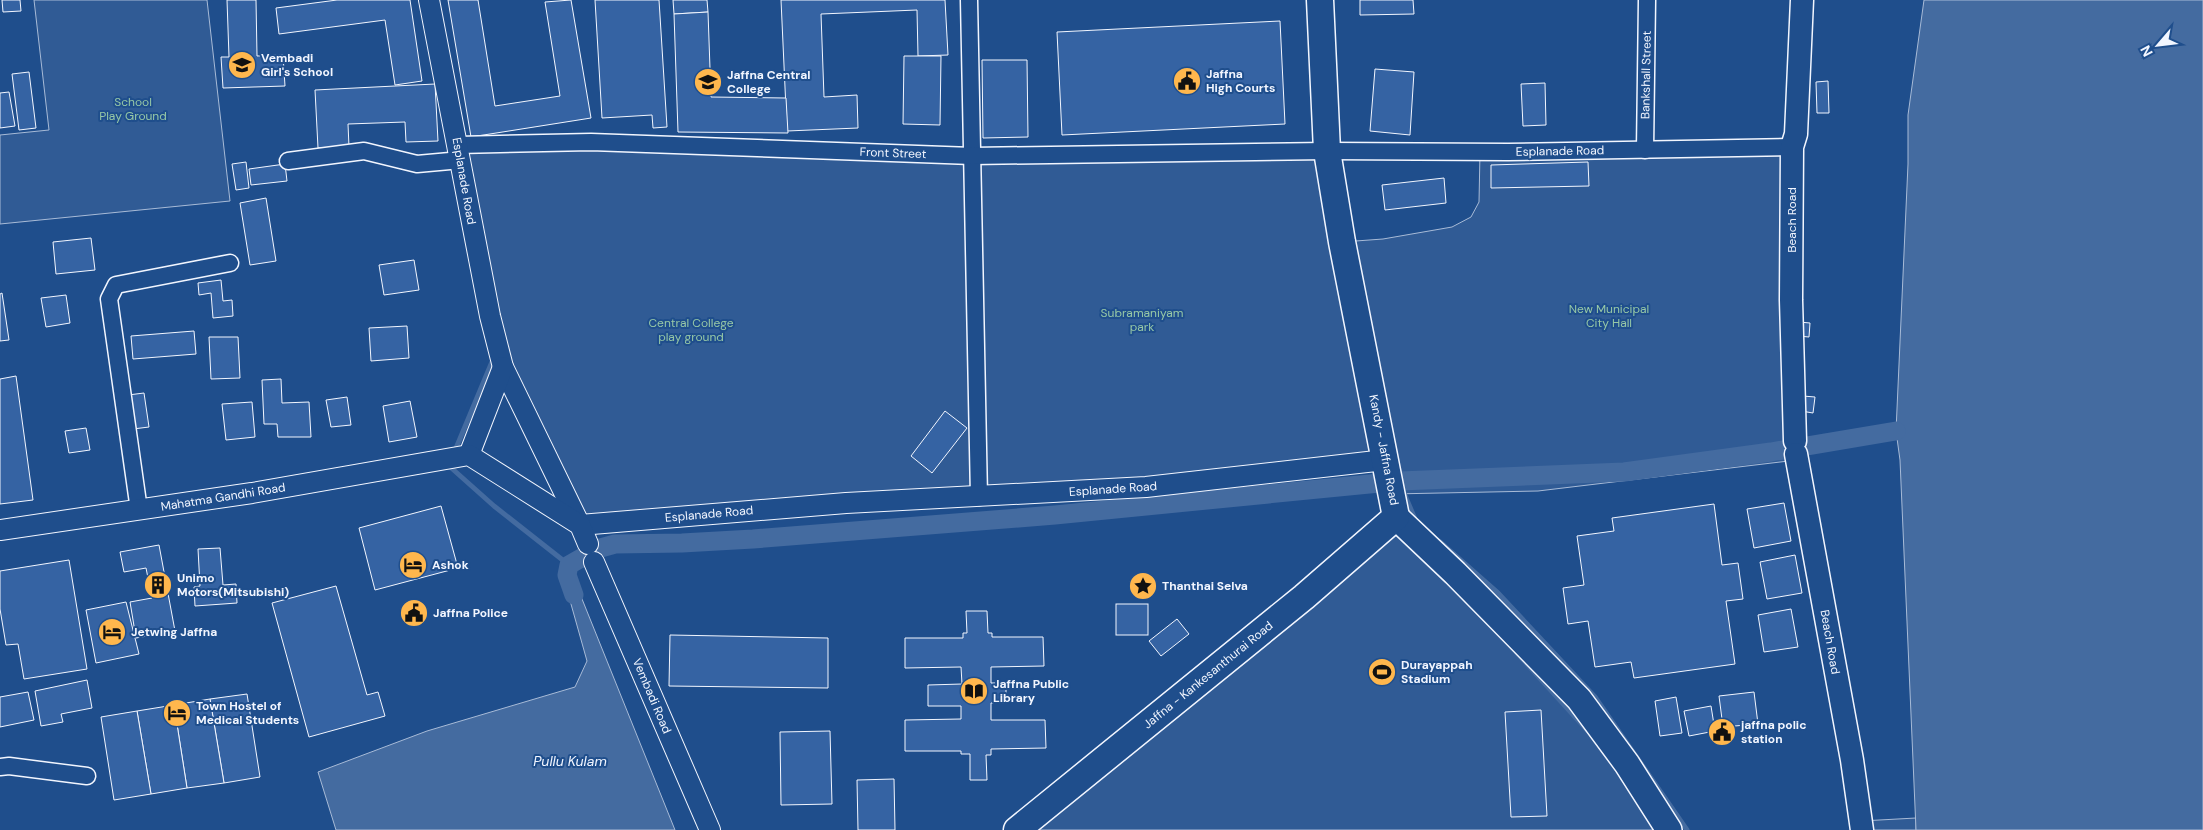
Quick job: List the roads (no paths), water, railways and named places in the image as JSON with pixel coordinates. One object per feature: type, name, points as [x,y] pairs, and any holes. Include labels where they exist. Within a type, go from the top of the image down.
[{"type":"highway","name":"Kandy - Jaffna Road","points":[[1320,0],[1327,151],[1342,242],[1396,517]]},
{"type":"highway","name":"Jaffna - Kankesanthurai Road","points":[[1017,830],[1304,597],[1396,517]]},
{"type":"main road","name":"Beach Road","points":[[1802,0],[1796,134],[1792,147],[1791,300],[1796,448],[1852,760],[1862,830]]},
{"type":"main road","name":"Kandy - Jaffna Road","points":[[1396,517],[1579,700],[1627,764],[1670,830]]},
{"type":"street","name":"Esplanade Road","points":[[429,0],[490,316],[502,367],[580,525],[846,503],[979,498],[1146,487],[1385,460]]},
{"type":"street","points":[[969,0],[979,498]]},
{"type":"street","name":"Bankshall Street","points":[[1645,150],[1647,0]]},
{"type":"street","name":"Front Street","points":[[288,161],[364,151],[417,164],[460,153],[591,142],[972,156],[1327,151]]},
{"type":"street","name":"Esplanade Road","points":[[1327,151],[1645,150],[1792,147]]},
{"type":"street","points":[[139,510],[109,299],[116,284],[230,263]]},
{"type":"street","points":[[502,367],[457,457],[580,525]]},
{"type":"street","name":"Mahatma Gandhi Road","points":[[0,530],[261,491],[457,457]]},
{"type":"street","name":"Vembadi Road","points":[[580,525],[710,830]]},
{"type":"street","points":[[0,767],[9,766],[87,776]]},
{"type":"water","points":[[1924,0],[2203,0],[2203,830],[1916,830],[1900,460],[1896,431],[1908,164],[1908,115]]},
{"type":"water","name":"Pullu Kulam","points":[[580,594],[675,830],[336,830],[318,772],[427,731],[575,687],[587,661],[569,597]]},
{"type":"waterway","points":[[454,453],[494,357]]},
{"type":"waterway","points":[[574,595],[567,575],[569,565],[597,549],[615,544],[753,539],[1055,515],[1400,481],[1624,472],[1771,452],[1896,431]]},
{"type":"waterway","points":[[448,465],[494,506],[569,565]]},
{"type":"waterway","points":[[1404,493],[1415,519]]},
{"type":"waterway","points":[[1440,542],[1498,593],[1595,697],[1687,830]]},
{"type":"waterway","points":[[1517,653],[1587,730]]},
{"type":"place","name":"Vembadi Girl's School","points":[[242,65]]},
{"type":"place","name":"Jaffna High Courts","points":[[1187,81]]},
{"type":"place","name":"Jaffna Central College","points":[[708,82]]},
{"type":"place","name":"Ashok","points":[[413,565]]},
{"type":"place","name":"Unimo Motors(Mitsubishi)","points":[[158,585]]},
{"type":"place","name":"Thanthai Selva","points":[[1143,586]]},
{"type":"place","name":"Jaffna Police","points":[[414,613]]},
{"type":"place","name":"Jetwing Jaffna","points":[[112,632]]},
{"type":"place","name":"Durayappah Stadium","points":[[1382,672]]},
{"type":"place","name":"Jaffna Public Library","points":[[974,691]]},
{"type":"place","name":"Town Hostel of Medical Students","points":[[177,713]]},
{"type":"place","name":"jaffna polic station","points":[[1722,732]]},
{"type":"park label","name":"School Play Ground","points":[[133,109]]},
{"type":"park label","name":"New Municipal City Hall","points":[[1609,316]]},
{"type":"park label","name":"Subramaniyam park","points":[[1142,320]]},
{"type":"park label","name":"Central College play ground","points":[[691,330]]}]
